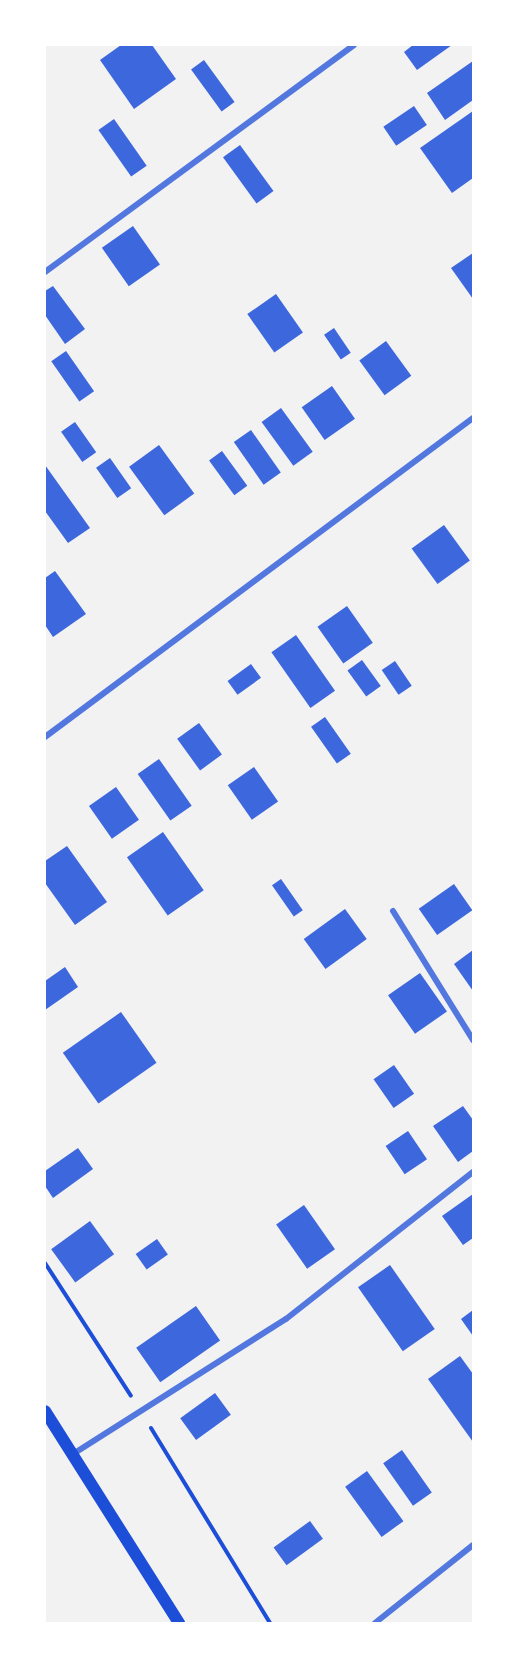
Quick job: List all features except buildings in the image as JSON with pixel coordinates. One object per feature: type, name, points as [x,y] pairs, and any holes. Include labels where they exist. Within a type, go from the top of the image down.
[{"type":"main road","points":[[45,1411],[179,1623]]},
{"type":"street","points":[[45,272],[354,45]]},
{"type":"street","points":[[45,737],[473,418]]},
{"type":"street","points":[[393,911],[473,1040]]},
{"type":"street","points":[[74,1454],[143,1413],[286,1319],[473,1172]]},
{"type":"street","points":[[375,1623],[473,1545]]},
{"type":"path","points":[[45,1263],[143,1413],[270,1623]]}]
